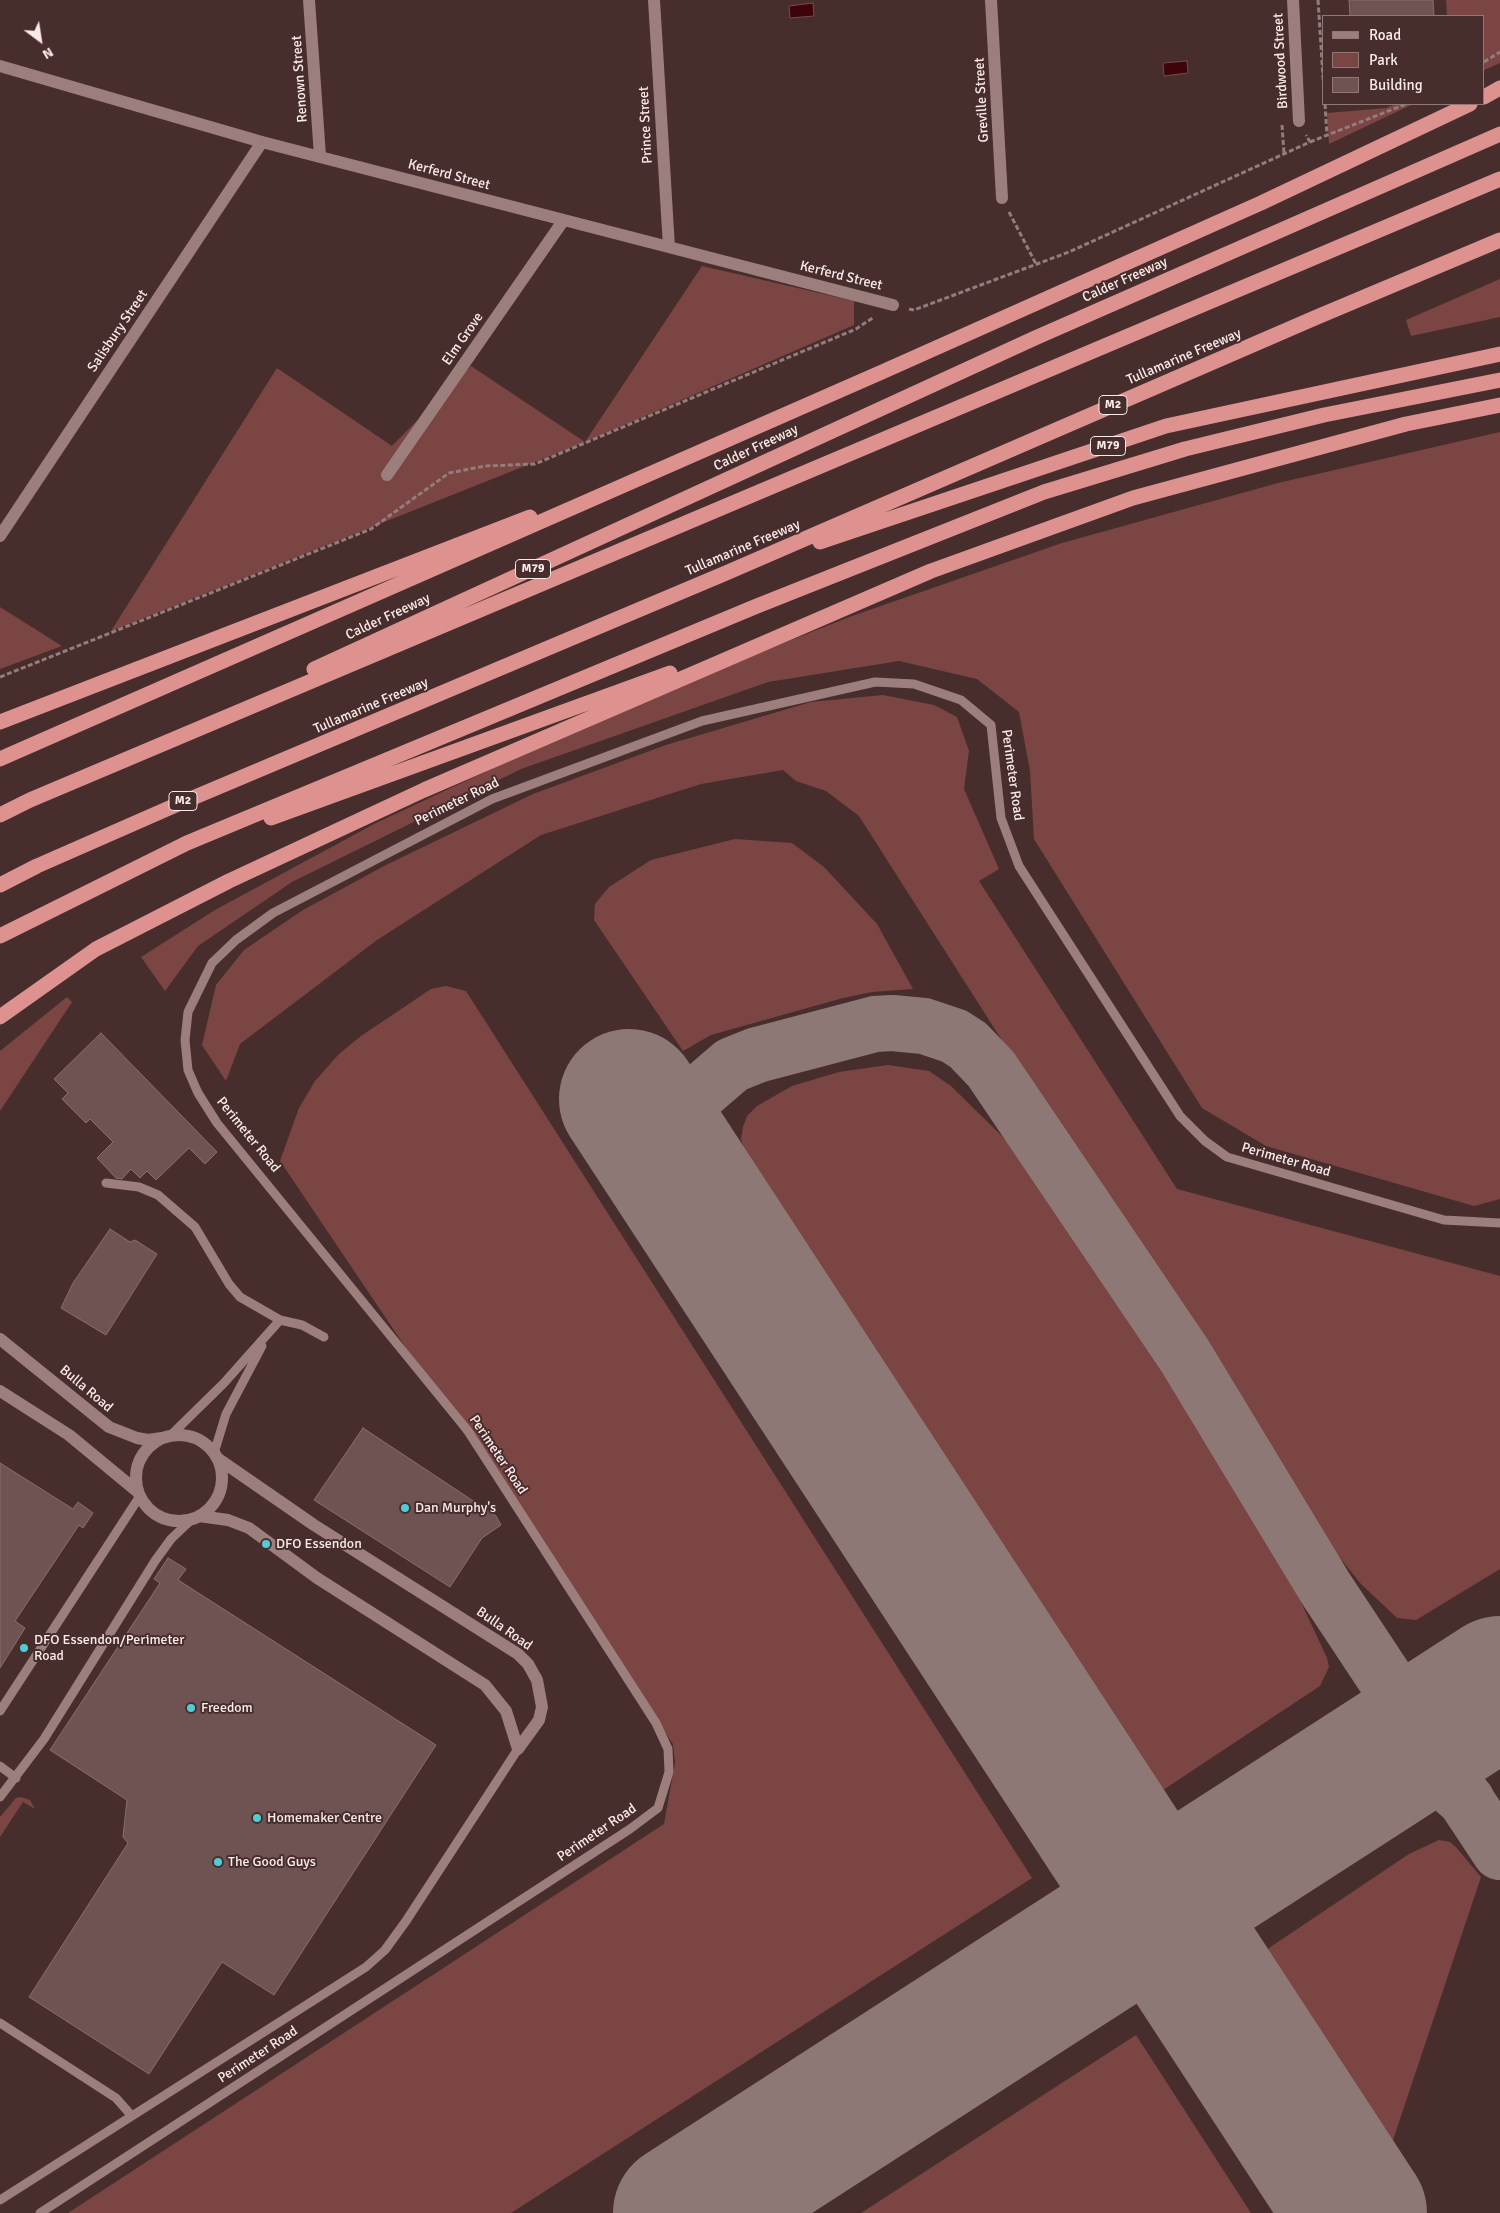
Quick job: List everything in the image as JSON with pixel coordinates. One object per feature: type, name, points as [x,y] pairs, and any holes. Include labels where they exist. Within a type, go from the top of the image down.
[{"type":"highway","points":[[1485,97],[1500,90]]},
{"type":"highway","points":[[0,759],[1260,203],[1467,105]]},
{"type":"highway","name":"Calder Freeway","points":[[30,800],[1026,342],[1500,134]]},
{"type":"highway","points":[[0,815],[30,800],[1500,179]]},
{"type":"highway","name":"Tullamarine Freeway","points":[[0,886],[37,866],[176,804],[726,573],[1500,240]]},
{"type":"highway","name":"M79","points":[[726,573],[1166,426],[1500,354]]},
{"type":"highway","points":[[0,936],[187,843],[757,606],[1044,492],[1185,449],[1324,415],[1500,380]]},
{"type":"highway","points":[[0,1017],[96,949],[229,881],[424,790],[931,571],[1133,498],[1344,440],[1500,405]]},
{"type":"highway","points":[[0,722],[721,442]]},
{"type":"highway","points":[[98,886],[367,782],[580,704],[780,635]]},
{"type":"street","name":"Renown Street","points":[[309,0],[320,156]]},
{"type":"street","name":"Prince Street","points":[[654,0],[669,247]]},
{"type":"street","name":"Greville Street","points":[[991,0],[1002,198]]},
{"type":"street","name":"Birdwood Street","points":[[1293,0],[1299,121]]},
{"type":"street","name":"Kerferd Street","points":[[0,66],[262,142],[893,305]]},
{"type":"street","name":"Salisbury Street","points":[[0,536],[262,142]]},
{"type":"street","name":"Elm Grove","points":[[387,474],[563,221]]},
{"type":"street","name":"Bulla Road","points":[[0,1339],[109,1427],[137,1438],[148,1440],[167,1437]]},
{"type":"street","points":[[0,1391],[69,1435],[139,1494],[148,1509],[161,1518],[176,1521],[195,1518],[228,1520],[249,1528],[317,1578],[485,1685],[506,1710],[518,1749]]},
{"type":"street","points":[[139,1494],[136,1479],[137,1466],[143,1454],[152,1445],[167,1437],[182,1435],[194,1438],[205,1444],[215,1455],[222,1480],[220,1491],[208,1510],[195,1518]]},
{"type":"street","name":"Bulla Road","points":[[215,1455],[314,1525],[518,1654],[528,1664],[537,1680],[542,1707],[539,1720],[518,1749]]},
{"type":"lane","name":"Perimeter Road","points":[[40,2213],[630,1829],[658,1808],[669,1772],[668,1749],[656,1723],[468,1431],[217,1123],[198,1093],[188,1070],[185,1040],[188,1012],[212,963],[236,940],[273,913],[492,799],[655,737],[702,721],[822,692],[875,682],[914,684],[962,700],[991,725],[1001,818],[1019,866],[1180,1116],[1205,1141],[1227,1157],[1444,1220],[1500,1223]]},
{"type":"lane","points":[[106,1183],[139,1187],[158,1195],[171,1204],[195,1226],[229,1284],[240,1297],[280,1320],[302,1325],[324,1337]]},
{"type":"lane","points":[[167,1437],[270,1333],[280,1320]]},
{"type":"lane","points":[[215,1455],[226,1414],[270,1333]]},
{"type":"lane","points":[[0,1711],[139,1494]]},
{"type":"lane","points":[[0,1797],[44,1739],[154,1561],[171,1540],[195,1518]]},
{"type":"lane","points":[[0,2200],[131,2115],[366,1968],[385,1950],[406,1921],[518,1749]]},
{"type":"lane","points":[[0,1766],[16,1778]]},
{"type":"lane","points":[[0,2023],[116,2098],[131,2115]]},
{"type":"path","points":[[1318,0],[1322,61]]},
{"type":"path","points":[[1485,61],[1500,52]]},
{"type":"path","points":[[1325,105],[1327,136]]},
{"type":"path","points":[[0,677],[371,529],[449,473],[485,466],[535,464],[856,329],[893,305],[914,310],[1078,248],[1310,142],[1404,105]]},
{"type":"path","points":[[1299,121],[1310,142]]},
{"type":"path","points":[[1002,198],[1036,264]]},
{"type":"green space","points":[[1446,0],[1500,0],[1500,63],[1485,70],[1485,15],[1447,15]]},
{"type":"green space","points":[[1392,105],[1411,105],[1329,144],[1327,113],[1386,108]]},
{"type":"green space","points":[[702,266],[854,301],[854,325],[585,442]]},
{"type":"green space","points":[[1500,279],[1500,317],[1411,336],[1406,320]]},
{"type":"green space","points":[[471,366],[585,442],[111,631],[277,368],[392,446]]},
{"type":"green space","points":[[1500,432],[1500,1199],[1474,1206],[1266,1146],[1202,1108],[1034,839],[1030,771],[1019,712],[977,679],[899,661],[768,682],[521,769],[292,882],[198,946],[165,991],[141,957],[215,910],[376,823],[637,701],[852,616],[1062,543],[1278,483]]},
{"type":"green space","points":[[0,607],[62,646],[0,669]]},
{"type":"green space","points":[[883,695],[934,705],[957,717],[969,751],[964,789],[999,869],[979,881],[1177,1189],[1500,1276],[1500,1569],[1416,1620],[1397,1618],[1361,1584],[1332,1548],[1255,1423],[1040,1100],[859,816],[826,791],[796,781],[783,770],[701,784],[541,835],[377,940],[240,1044],[226,1081],[202,1045],[216,985],[244,950],[303,910],[386,865],[533,794],[666,745],[811,702]]},
{"type":"green space","points":[[735,839],[792,843],[824,867],[877,924],[913,989],[872,992],[843,998],[711,1035],[683,1051],[594,920],[595,904],[609,887],[651,860]]},
{"type":"green space","points":[[446,986],[466,991],[1032,1878],[511,2213],[68,2213],[664,1824],[675,1763],[673,1744],[280,1161],[299,1108],[315,1081],[339,1054],[361,1036],[431,989]]},
{"type":"green space","points":[[67,997],[72,1002],[0,1111],[0,1051]]},
{"type":"green space","points":[[888,1065],[929,1071],[951,1086],[1016,1150],[1183,1401],[1294,1587],[1327,1658],[1329,1667],[1320,1686],[1154,1796],[1117,1743],[744,1151],[741,1139],[743,1127],[747,1116],[757,1106],[792,1086],[839,1072]]},
{"type":"green space","points":[[21,1797],[30,1800],[35,1809],[23,1802],[0,1837],[0,1817],[16,1798]]},
{"type":"green space","points":[[1439,1840],[1450,1842],[1456,1847],[1481,1877],[1387,2158],[1260,1954],[1409,1854]]},
{"type":"green space","points":[[1136,2035],[1251,2213],[861,2213]]},
{"type":"shaded area","points":[[813,3],[814,16],[790,18],[789,6]]},
{"type":"shaded area","points":[[1187,61],[1188,73],[1164,76],[1163,63]]},
{"type":"building","points":[[1349,0],[1433,0],[1434,15],[1350,15]]},
{"type":"building","points":[[101,1033],[217,1152],[205,1164],[189,1148],[156,1180],[147,1171],[140,1178],[131,1169],[122,1179],[116,1178],[97,1158],[113,1142],[90,1119],[86,1123],[62,1099],[68,1093],[54,1079]]},
{"type":"building","points":[[110,1229],[130,1242],[135,1240],[157,1254],[106,1335],[61,1308],[73,1283]]},
{"type":"building","name":"Dan Murphy's","points":[[363,1428],[496,1516],[501,1525],[482,1538],[450,1587],[314,1500]]},
{"type":"building","points":[[0,1463],[73,1509],[78,1502],[93,1513],[83,1528],[79,1525],[15,1621],[25,1628],[0,1668]]},
{"type":"building","name":"Homemaker Centre","points":[[168,1558],[186,1569],[178,1580],[436,1745],[274,1995],[222,1962],[149,2074],[29,1997],[128,1843],[123,1837],[127,1800],[50,1750],[160,1583],[154,1579]]},
{"type":"taxiway","points":[[718,1235],[680,1166],[677,1146],[681,1120],[689,1102],[732,1065],[757,1055],[875,1024],[892,1023],[924,1026],[954,1036],[968,1045],[991,1069],[1185,1356],[1326,1589],[1500,1852]]},
{"type":"taxiway","points":[[1359,1777],[1384,1770],[1419,1772],[1449,1785],[1467,1801]]},
{"type":"runway","points":[[629,1099],[1357,2213]]},
{"type":"runway","points":[[683,2213],[1500,1686]]},
{"type":"place","name":"Dan Murphy's","points":[[405,1508]]},
{"type":"place","name":"DFO Essendon","points":[[266,1544]]},
{"type":"place","name":"DFO Essendon/Perimeter Road","points":[[24,1648]]},
{"type":"place","name":"Freedom","points":[[191,1708]]},
{"type":"place","name":"Homemaker Centre","points":[[257,1818]]},
{"type":"place","name":"The Good Guys","points":[[218,1862]]}]
